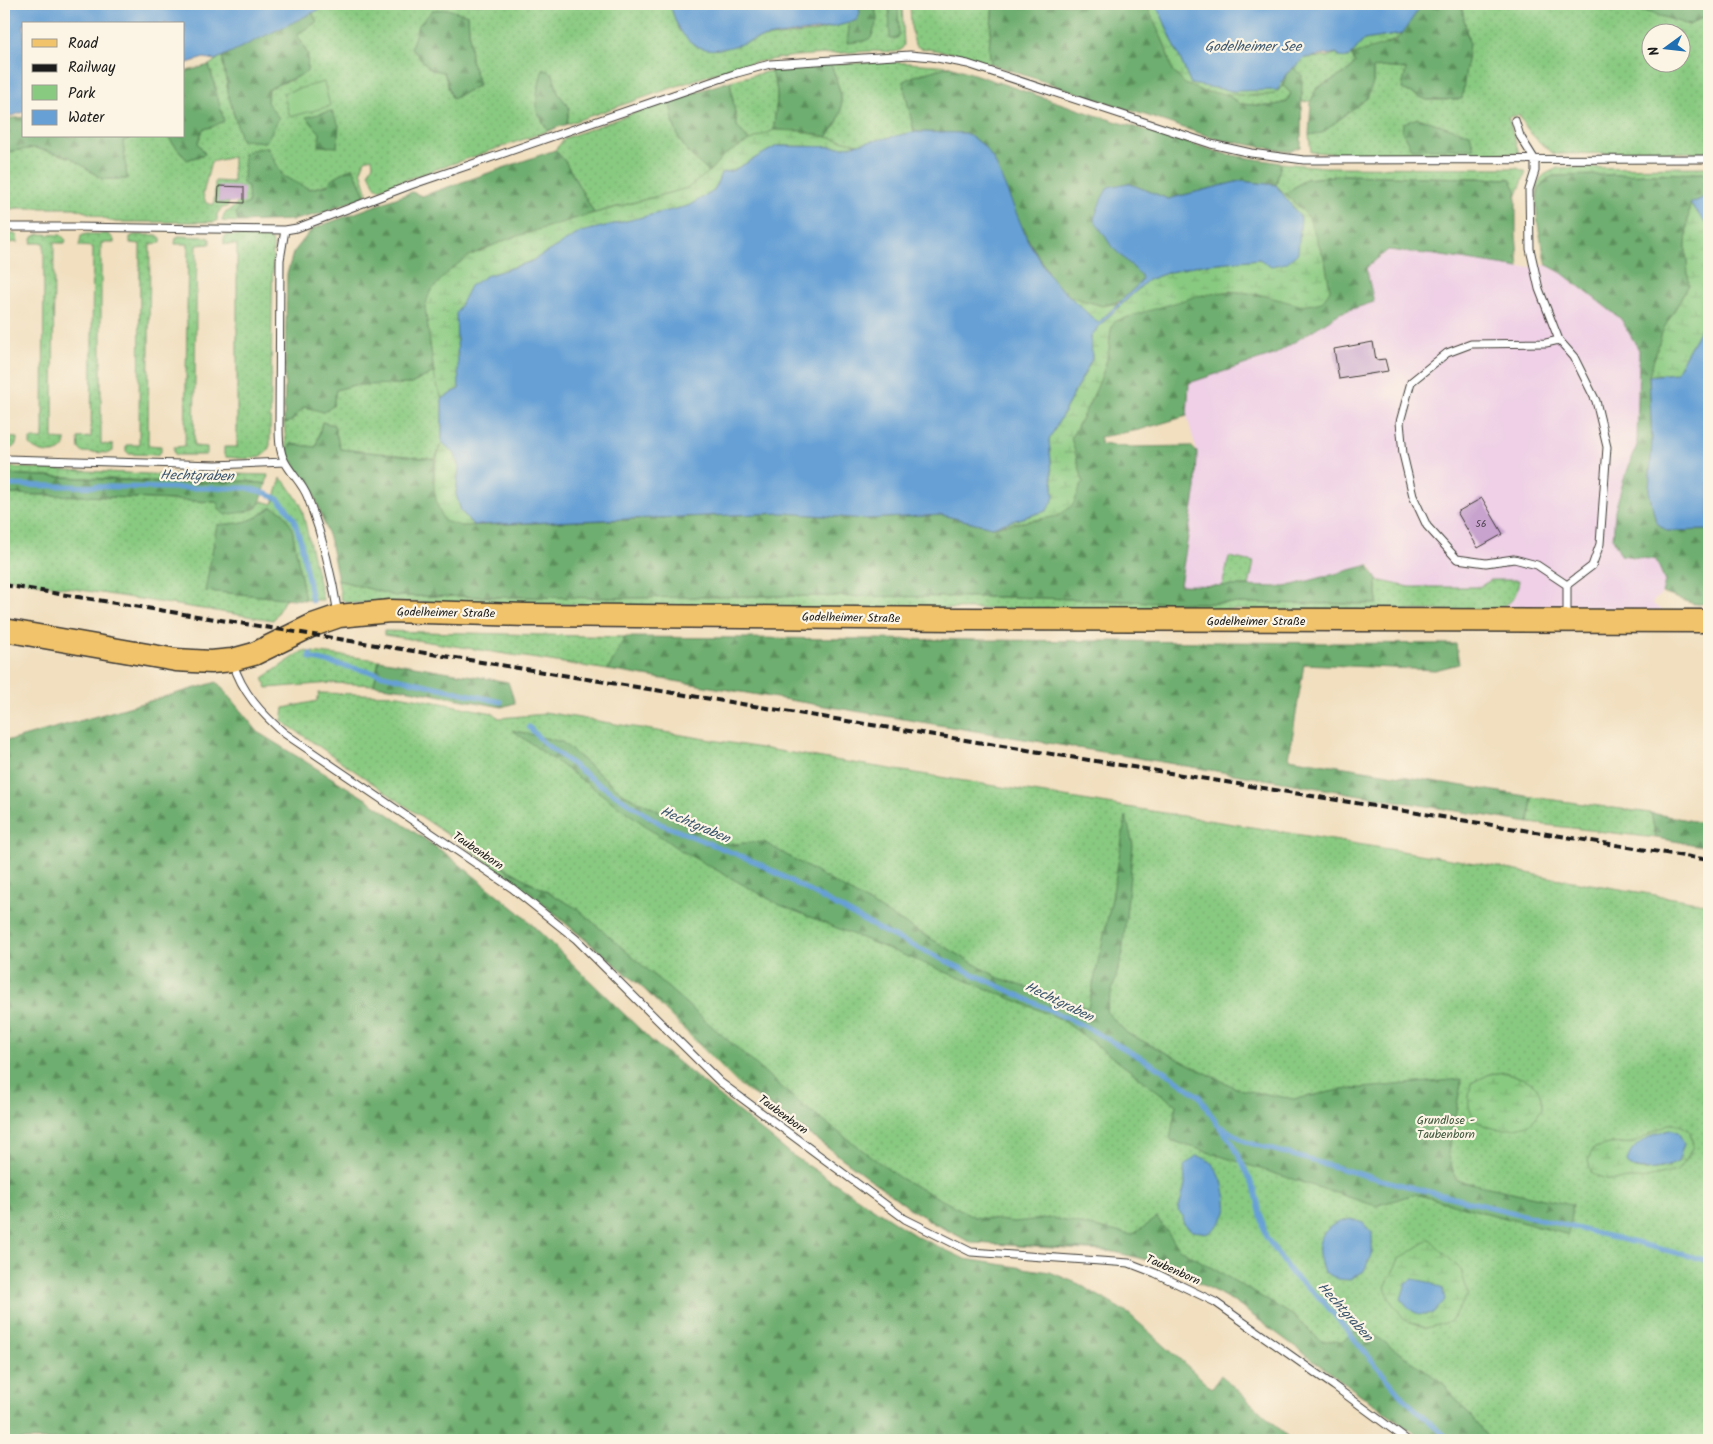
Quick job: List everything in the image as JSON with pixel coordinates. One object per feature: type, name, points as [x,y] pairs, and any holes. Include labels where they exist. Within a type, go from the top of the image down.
[{"type":"main road","name":"Godelheimer Straße","points":[[4,630],[176,660],[211,662],[232,660],[254,654],[313,625],[339,616],[390,611],[527,615],[959,619],[1709,621]]},
{"type":"lane","points":[[4,228],[73,226],[285,230],[297,228],[429,179],[737,73],[770,64],[910,55],[968,64],[1211,144],[1251,153],[1304,160],[1709,159]]},
{"type":"lane","points":[[1515,120],[1520,136],[1535,160],[1535,171],[1529,190],[1530,249],[1539,289],[1559,340],[1574,357],[1596,401],[1607,447],[1600,544],[1592,566],[1567,585]]},
{"type":"lane","points":[[285,230],[280,260],[278,425],[280,448],[285,462],[307,495],[324,552],[339,616]]},
{"type":"lane","points":[[1559,340],[1546,343],[1471,344],[1447,352],[1411,382],[1400,422],[1403,454],[1413,496],[1427,526],[1457,559],[1486,562],[1514,559],[1537,565],[1567,585]]},
{"type":"lane","points":[[7,459],[216,465],[285,462]]},
{"type":"lane","points":[[1567,585],[1567,621]]},
{"type":"lane","name":"Taubenborn","points":[[232,660],[241,684],[256,707],[284,733],[512,888],[576,939],[720,1082],[905,1219],[971,1252],[1129,1264],[1155,1273],[1215,1302],[1407,1440]]},
{"type":"shaded area","points":[[1388,250],[1519,268],[1547,265],[1562,273],[1621,319],[1639,350],[1637,445],[1615,510],[1621,555],[1656,560],[1665,581],[1662,593],[1652,603],[1664,612],[1490,611],[1491,580],[1479,587],[1409,587],[1377,580],[1371,565],[1285,587],[1249,586],[1254,562],[1229,557],[1222,586],[1180,585],[1196,488],[1197,452],[1187,416],[1189,383],[1274,355],[1340,313],[1374,302],[1366,268]]},
{"type":"green space","points":[[331,4],[343,7],[349,5],[356,7],[363,6],[364,4],[418,4],[421,7],[427,4],[670,4],[679,31],[728,47],[762,38],[814,32],[848,23],[849,27],[871,38],[876,21],[875,4],[902,4],[904,45],[901,50],[895,52],[872,51],[796,56],[756,62],[709,75],[567,124],[569,107],[558,93],[553,74],[537,111],[548,131],[379,189],[375,187],[369,172],[373,164],[372,158],[365,160],[361,170],[367,191],[365,196],[353,167],[329,184],[309,189],[283,176],[267,147],[248,186],[249,203],[240,207],[236,212],[238,222],[222,221],[225,213],[233,209],[238,203],[244,187],[219,187],[219,202],[229,202],[227,207],[222,208],[217,214],[217,221],[214,222],[115,222],[74,208],[18,208],[4,210],[4,152],[35,148],[70,157],[102,179],[127,179],[123,141],[131,138],[169,138],[187,160],[205,154],[197,143],[203,128],[212,127],[216,89],[209,65],[222,56],[229,97],[241,139],[267,102],[268,90],[278,84],[292,80],[308,55],[297,34],[317,22],[312,12]],"holes":[[[468,15],[471,60],[479,85],[452,99],[444,72]],[[233,157],[233,182],[215,181],[214,205],[206,203],[203,194],[211,162]]]},
{"type":"green space","points":[[858,4],[875,4],[877,21],[871,38],[864,41],[847,43],[848,23],[857,20],[860,13]]},
{"type":"green space","points":[[889,4],[898,4],[899,36],[895,39],[890,39]]},
{"type":"green space","points":[[910,4],[993,4],[989,48],[991,64],[961,54],[920,48],[915,45],[911,27]]},
{"type":"green space","points":[[993,4],[1146,4],[1165,45],[1172,70],[1185,84],[1205,92],[1225,93],[1240,104],[1271,106],[1287,102],[1291,93],[1283,86],[1286,74],[1294,68],[1302,75],[1301,147],[1285,151],[1217,139],[991,64],[989,48]]},
{"type":"green space","points":[[1146,4],[1154,4],[1160,12],[1191,84],[1286,74],[1283,86],[1275,94],[1253,96],[1205,92],[1185,84],[1172,70],[1165,45]]},
{"type":"green space","points":[[1419,4],[1461,4],[1469,44],[1462,99],[1427,100],[1402,89],[1406,69],[1379,67],[1373,69],[1373,83],[1367,98],[1322,133],[1309,135],[1311,101],[1317,88],[1349,71],[1355,62],[1351,55],[1395,41]]},
{"type":"green space","points":[[1461,4],[1636,4],[1638,9],[1679,22],[1640,22],[1640,72],[1690,72],[1690,24],[1709,14],[1709,152],[1554,154],[1530,132],[1520,115],[1508,117],[1519,153],[1378,156],[1311,152],[1309,135],[1322,132],[1373,83],[1373,69],[1379,67],[1407,69],[1402,89],[1427,100],[1448,100],[1469,44]]},
{"type":"green space","points":[[1636,4],[1709,4],[1709,14],[1690,24],[1690,22],[1679,22],[1638,9]]},
{"type":"green space","points":[[447,9],[468,15],[471,60],[479,85],[452,99],[444,72],[431,70],[411,48],[418,26],[433,10]]},
{"type":"green space","points":[[312,12],[317,22],[297,34],[308,55],[307,72],[268,90],[267,102],[279,118],[266,142],[241,140],[229,97],[222,56]]},
{"type":"green space","points":[[1402,34],[1385,45],[1351,55],[1364,40]]},
{"type":"green space","points":[[1338,53],[1339,57],[1348,58],[1351,55],[1355,62],[1349,71],[1317,88],[1311,101],[1302,102],[1302,93],[1294,68],[1305,58],[1326,57]]},
{"type":"green space","points":[[894,62],[950,66],[914,76],[903,82],[914,132],[862,145],[827,137],[839,118],[841,110],[840,93],[831,64]]},
{"type":"green space","points":[[831,64],[840,93],[841,110],[839,118],[827,137],[800,131],[774,130],[777,93],[770,71]]},
{"type":"green space","points":[[209,65],[224,121],[203,129],[198,143],[205,154],[187,160],[169,138],[185,138],[185,72]]},
{"type":"green space","points":[[950,66],[1098,116],[1225,154],[1281,163],[1276,185],[1240,181],[1168,199],[1128,183],[1142,278],[1139,284],[1121,301],[1102,306],[1068,296],[1053,281],[965,133],[914,132],[903,82],[914,76]]},
{"type":"green space","points":[[543,68],[553,74],[558,93],[569,107],[567,124],[548,131],[537,111],[537,93]]},
{"type":"green space","points":[[770,71],[777,93],[774,130],[749,141],[737,126],[730,81]]},
{"type":"green space","points":[[730,81],[737,126],[749,141],[724,156],[709,172],[680,141],[674,123],[670,100]]},
{"type":"green space","points":[[324,82],[330,106],[290,117],[283,93]]},
{"type":"green space","points":[[1283,86],[1291,93],[1286,102],[1271,106],[1240,104],[1225,93],[1253,96],[1275,94]]},
{"type":"green space","points":[[670,100],[674,123],[680,141],[709,172],[688,188],[594,213],[565,161],[555,150],[565,138]]},
{"type":"green space","points":[[331,111],[339,125],[337,147],[319,146],[320,133],[306,117]]},
{"type":"green space","points":[[22,117],[22,138],[131,138],[123,141],[127,179],[102,179],[70,157],[35,148],[4,152],[4,119]]},
{"type":"green space","points":[[1418,118],[1470,134],[1474,149],[1411,149],[1402,131],[1403,123]]},
{"type":"green space","points":[[774,130],[800,131],[862,145],[845,147],[777,146],[734,170],[721,173],[714,191],[688,206],[581,232],[530,262],[486,276],[460,375],[459,389],[442,399],[435,379],[425,306],[430,292],[450,270],[469,256],[508,239],[688,188],[709,172],[723,156],[749,141]]},
{"type":"green space","points":[[267,147],[283,176],[309,189],[329,185],[331,179],[353,167],[365,196],[319,214],[294,220],[238,222],[236,212],[240,207],[249,203],[248,186],[243,184],[244,153]]},
{"type":"green space","points":[[555,150],[565,161],[594,213],[508,239],[469,256],[425,306],[434,372],[411,384],[354,385],[336,390],[333,406],[324,412],[304,407],[292,421],[284,423],[287,274],[293,253],[312,229],[412,192],[422,196]]},
{"type":"green space","points":[[1281,163],[1326,167],[1517,168],[1526,172],[1516,198],[1516,190],[1510,179],[1344,175],[1306,179],[1285,194],[1276,185]]},
{"type":"green space","points":[[1709,167],[1709,173],[1553,176],[1543,183],[1537,198],[1541,178],[1558,168]]},
{"type":"green space","points":[[1709,173],[1709,195],[1690,204],[1686,249],[1689,285],[1663,330],[1649,376],[1652,441],[1649,490],[1656,522],[1667,531],[1709,530],[1709,604],[1694,604],[1662,593],[1665,581],[1656,560],[1621,555],[1613,539],[1615,510],[1637,445],[1639,350],[1621,319],[1562,273],[1547,265],[1538,223],[1537,200],[1543,183],[1553,176]]},
{"type":"green space","points":[[1344,175],[1510,179],[1516,190],[1516,234],[1519,268],[1388,250],[1366,268],[1374,302],[1340,313],[1274,355],[1189,383],[1187,416],[1139,430],[1100,437],[1100,444],[1127,447],[1191,446],[1197,452],[1196,488],[1180,585],[1285,587],[1369,565],[1377,580],[1377,604],[1181,603],[1013,597],[764,596],[633,598],[395,596],[338,580],[330,541],[315,497],[287,453],[291,444],[316,447],[322,422],[334,425],[340,449],[435,459],[433,481],[461,526],[785,513],[866,519],[942,515],[992,527],[1058,516],[1083,482],[1071,438],[1102,376],[1108,354],[1111,328],[1115,321],[1173,302],[1203,295],[1231,292],[1250,293],[1277,298],[1303,306],[1330,290],[1325,261],[1308,216],[1285,194],[1306,179]]},
{"type":"green space","points":[[1276,185],[1308,216],[1325,261],[1330,290],[1322,302],[1303,306],[1258,294],[1230,291],[1197,296],[1115,321],[1111,328],[1108,354],[1102,376],[1071,438],[1083,481],[1073,505],[1058,516],[992,527],[1046,511],[1054,496],[1049,440],[1092,360],[1091,336],[1106,319],[1148,280],[1198,265],[1259,259],[1301,218]]},
{"type":"green space","points":[[1690,204],[1709,227],[1709,313],[1676,373],[1649,376],[1663,330],[1689,285],[1686,249]]},
{"type":"green space","points":[[4,234],[15,234],[18,242],[6,243],[4,437]]},
{"type":"green space","points":[[38,234],[61,235],[66,240],[65,243],[54,243],[53,439],[66,440],[65,446],[61,450],[51,453],[39,451],[30,445],[30,439],[43,439],[44,243],[31,243],[33,237]]},
{"type":"green space","points":[[86,234],[109,234],[114,240],[114,243],[101,243],[101,444],[113,445],[113,451],[109,453],[82,452],[79,449],[78,438],[91,437],[93,247],[79,246],[81,236]]},
{"type":"green space","points":[[134,235],[157,235],[161,238],[161,243],[150,244],[148,445],[161,446],[161,452],[157,455],[129,454],[126,451],[126,445],[139,445],[140,244],[130,243],[130,237]]},
{"type":"green space","points":[[226,235],[262,236],[267,237],[273,243],[270,445],[263,455],[245,459],[226,457],[224,455],[224,447],[237,447],[237,245],[224,244]]},
{"type":"green space","points":[[178,236],[208,237],[210,239],[210,244],[197,245],[194,446],[207,447],[207,454],[205,455],[176,455],[174,453],[174,447],[185,446],[188,244],[175,244]]},
{"type":"green space","points":[[1068,296],[1102,306],[1118,303],[1098,324]]},
{"type":"green space","points":[[434,372],[442,399],[442,442],[435,459],[340,449],[334,425],[322,422],[316,447],[291,444],[287,453],[284,423],[292,421],[304,407],[333,406],[336,390],[354,385],[411,384]]},
{"type":"green space","points":[[4,437],[17,438],[12,448],[4,449]]},
{"type":"green space","points":[[442,442],[455,454],[459,468],[456,494],[461,511],[473,525],[461,526],[444,521],[440,511],[435,492],[434,472]]},
{"type":"green space","points":[[4,467],[209,477],[231,474],[268,475],[266,484],[248,481],[176,482],[4,474]]},
{"type":"green space","points":[[4,474],[178,483],[248,481],[266,484],[261,501],[257,506],[248,511],[225,515],[220,510],[217,502],[4,494]]},
{"type":"green space","points":[[281,478],[301,505],[323,600],[305,600],[292,528],[272,507],[246,521],[217,525],[206,591],[286,598],[273,620],[4,578],[4,494],[217,502],[220,510],[255,509],[262,501],[273,504]]},
{"type":"green space","points":[[272,507],[283,512],[292,528],[305,600],[205,591],[217,525],[246,521]]},
{"type":"green space","points":[[1229,557],[1254,562],[1249,586],[1222,586]]},
{"type":"green space","points":[[338,580],[395,596],[633,598],[764,596],[1013,597],[1181,603],[1377,604],[1377,580],[1409,587],[1479,587],[1491,580],[1519,580],[1516,593],[1511,601],[1503,607],[1490,611],[761,608],[421,602],[352,603],[341,599]]},
{"type":"green space","points":[[384,631],[625,637],[608,670],[384,635]]},
{"type":"green space","points":[[625,637],[1456,644],[1459,664],[1435,670],[1304,664],[1289,758],[1532,797],[1529,823],[608,670]]},
{"type":"green space","points":[[303,651],[379,660],[374,685],[332,683],[267,688],[263,678]]},
{"type":"green space","points":[[379,660],[508,682],[515,703],[502,707],[374,685]]},
{"type":"green space","points":[[217,682],[259,733],[371,802],[449,856],[520,913],[652,1041],[789,1153],[916,1236],[965,1259],[1050,1272],[1079,1284],[1129,1314],[1212,1388],[1221,1375],[1291,1440],[4,1440],[4,739],[12,740]]},
{"type":"green space","name":"Grundlose - Taubenborn","points":[[319,693],[399,695],[493,713],[499,718],[545,714],[544,712],[1488,865],[1709,904],[1709,1440],[1426,1440],[1274,1326],[1153,1254],[1017,1246],[965,1239],[934,1224],[737,1083],[639,984],[505,874],[282,721],[284,708],[317,701]]},
{"type":"green space","points":[[512,730],[562,742],[622,793],[728,844],[764,842],[999,978],[1088,1008],[1112,898],[1126,816],[1133,845],[1122,957],[1106,1011],[1127,1033],[1238,1089],[1294,1099],[1340,1090],[1462,1079],[1448,1153],[1456,1180],[1572,1205],[1569,1235],[1415,1194],[1376,1206],[1170,1140],[1176,1105],[1061,1019],[780,905],[678,849]]},
{"type":"green space","points":[[1532,797],[1651,813],[1656,838],[1529,823]]},
{"type":"green space","points":[[1651,813],[1709,824],[1709,847],[1656,838]]},
{"type":"green space","points":[[500,865],[578,909],[802,1105],[900,1178],[975,1217],[1014,1222],[1052,1218],[1132,1235],[1157,1218],[1180,1249],[1294,1316],[1321,1341],[1343,1341],[1363,1327],[1443,1383],[1490,1440],[1427,1440],[1402,1425],[1230,1299],[1159,1263],[1106,1250],[971,1243],[912,1210],[739,1082],[659,1002]]},
{"type":"green space","points":[[1505,1072],[1527,1080],[1536,1087],[1542,1109],[1531,1123],[1522,1127],[1496,1129],[1487,1127],[1474,1118],[1470,1110],[1471,1083],[1490,1074]]},
{"type":"green space","points":[[1668,1124],[1679,1124],[1690,1131],[1693,1146],[1677,1171],[1643,1179],[1609,1180],[1592,1174],[1588,1161],[1592,1149],[1609,1144],[1633,1143]],"holes":[[[1628,1158],[1670,1166],[1644,1170],[1631,1168],[1628,1164]]]},
{"type":"green space","points":[[1430,1239],[1461,1270],[1468,1294],[1450,1322],[1426,1328],[1405,1320],[1390,1300],[1385,1287],[1399,1259]]},
{"type":"water","points":[[4,4],[331,4],[215,60],[204,58],[185,64],[185,22],[22,22],[22,113],[4,118]]},
{"type":"water","points":[[670,4],[858,4],[860,13],[857,20],[834,27],[774,36],[728,48],[711,50],[695,45],[685,37],[676,22]]},
{"type":"water","name":"Godelheimer See","points":[[1154,4],[1419,4],[1418,10],[1402,34],[1364,40],[1348,58],[1339,57],[1337,53],[1305,58],[1286,74],[1278,90],[1233,91],[1191,84],[1160,12]]},
{"type":"water","points":[[914,132],[965,133],[982,144],[994,160],[1028,241],[1053,281],[1098,323],[1139,284],[1142,278],[1112,247],[1094,219],[1108,187],[1128,183],[1168,199],[1240,181],[1276,185],[1301,218],[1298,253],[1286,263],[1271,266],[1259,259],[1198,265],[1167,273],[1148,280],[1106,319],[1091,336],[1092,359],[1049,440],[1054,496],[1052,503],[1046,511],[992,527],[942,515],[866,519],[785,513],[473,525],[461,511],[456,494],[459,468],[455,454],[442,442],[442,399],[459,389],[456,314],[470,286],[486,276],[530,262],[581,232],[688,206],[714,191],[721,173],[734,170],[777,146],[845,147]]},
{"type":"water","points":[[1709,195],[1709,227],[1690,204]]},
{"type":"water","points":[[1709,313],[1709,530],[1667,531],[1656,522],[1649,491],[1652,441],[1649,376],[1676,373]]},
{"type":"water","points":[[1670,1129],[1678,1132],[1684,1144],[1678,1162],[1651,1170],[1643,1170],[1636,1169],[1627,1162],[1633,1150],[1644,1140]]},
{"type":"water","points":[[1196,1156],[1209,1161],[1214,1166],[1221,1179],[1225,1194],[1225,1215],[1209,1233],[1192,1231],[1184,1224],[1183,1216],[1178,1211],[1185,1185],[1184,1166]]},
{"type":"water","points":[[1351,1219],[1363,1223],[1372,1233],[1372,1253],[1364,1271],[1349,1280],[1338,1279],[1324,1272],[1320,1260],[1319,1243],[1324,1233],[1331,1226]]},
{"type":"water","points":[[1413,1279],[1428,1282],[1443,1289],[1445,1300],[1434,1313],[1418,1314],[1401,1299],[1406,1283]]},
{"type":"building","points":[[219,186],[244,187],[244,203],[218,202]]},
{"type":"building","points":[[1373,342],[1376,360],[1385,359],[1388,371],[1339,379],[1334,349]]},
{"type":"building","points":[[1482,498],[1503,534],[1478,548],[1457,512]]},
{"type":"waterway","name":"Hechtgraben","points":[[4,485],[248,488],[262,492],[277,498],[294,519],[301,542],[312,601]]},
{"type":"waterway","name":"Hechtgraben","points":[[310,654],[310,658],[501,702]]},
{"type":"waterway","name":"Hechtgraben","points":[[529,727],[545,744],[596,782],[661,824],[758,863],[886,933],[1084,1026],[1166,1072],[1199,1096],[1217,1124],[1232,1142],[1255,1190],[1266,1237],[1292,1274],[1321,1299],[1404,1399],[1450,1440]]},
{"type":"waterway","points":[[1222,1127],[1246,1142],[1374,1178],[1709,1261]]},
{"type":"railway","points":[[4,585],[1709,860]]}]
